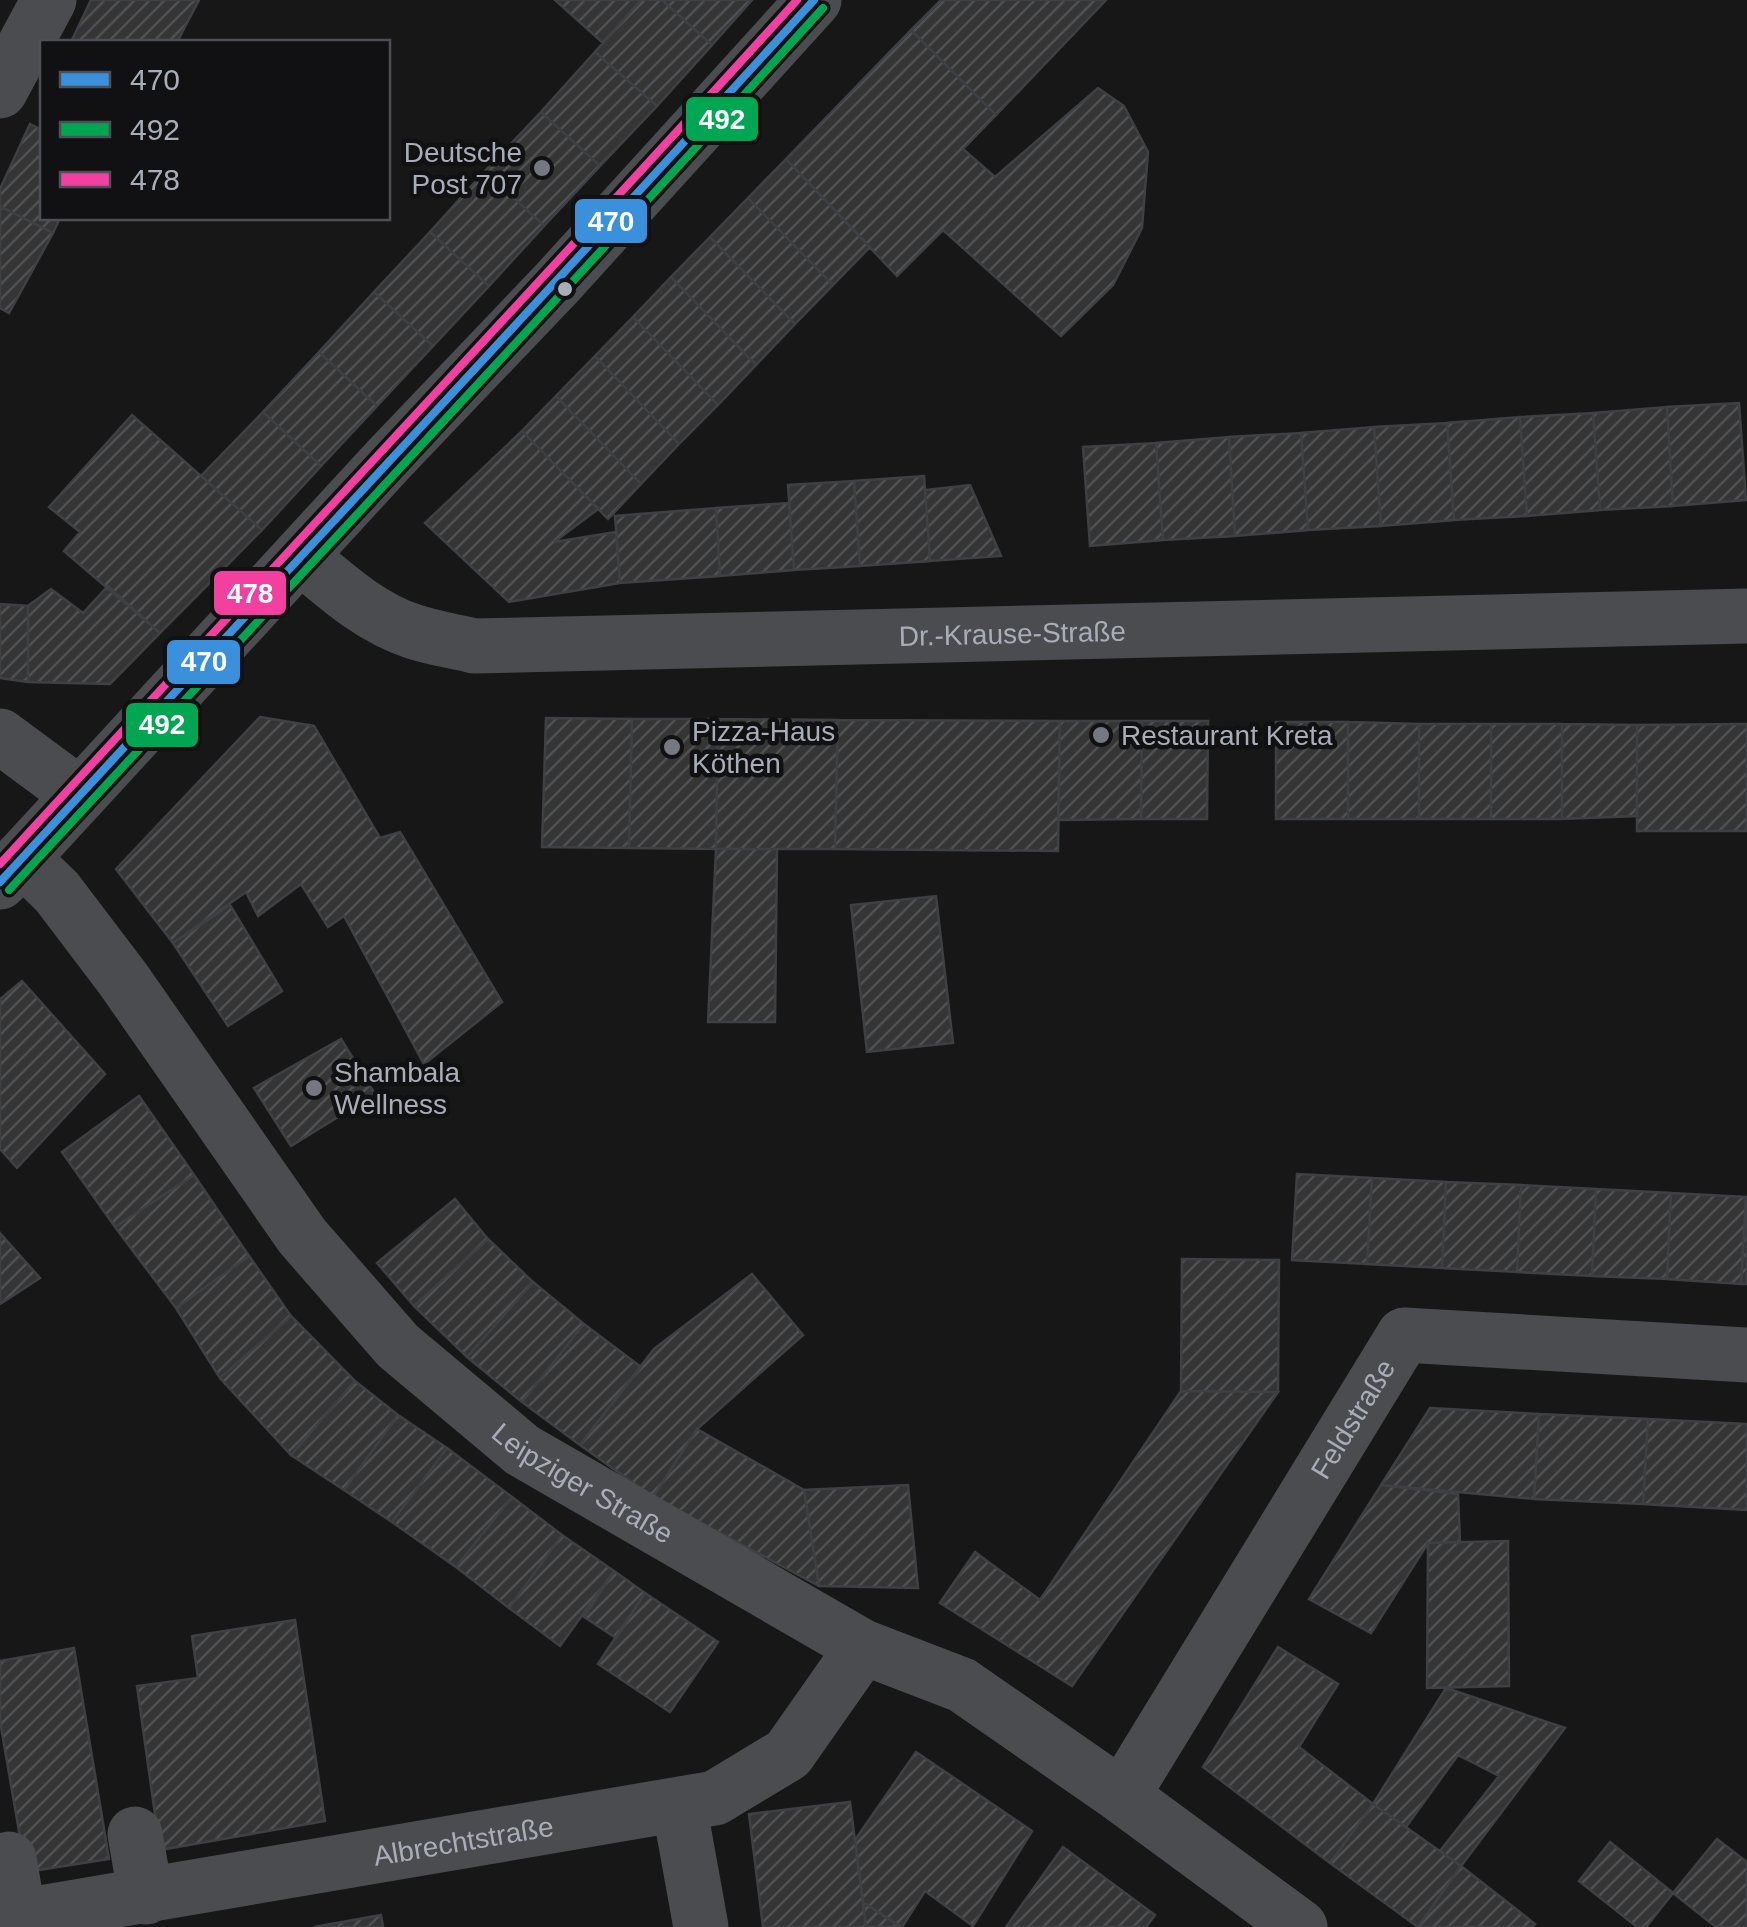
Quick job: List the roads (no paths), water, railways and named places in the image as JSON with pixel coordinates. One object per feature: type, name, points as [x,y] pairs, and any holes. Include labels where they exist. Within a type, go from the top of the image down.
[{"type":"street","points":[[0,92],[49,0]]},
{"type":"street","points":[[11,870],[557,283],[814,0]]},
{"type":"street","name":"Dr.-Krause-Straße","points":[[300,556],[374,613],[410,631],[474,646],[1747,616]]},
{"type":"street","points":[[0,736],[80,795]]},
{"type":"street","name":"Leipziger Straße","points":[[11,870],[57,892],[123,978],[302,1236],[398,1346],[522,1450],[864,1647],[962,1685],[1300,1927]]},
{"type":"street","name":"Feldstraße","points":[[1122,1796],[1404,1335],[1747,1354]]},
{"type":"street","name":"Albrechtstraße","points":[[10,1918],[715,1798],[788,1754],[864,1647]]},
{"type":"street","points":[[680,1805],[701,1927]]},
{"type":"street","points":[[135,1834],[146,1897]]},
{"type":"street","points":[[9,1859],[10,1918]]},
{"type":"place","name":"Deutsche Post 707","points":[[542,168]]},
{"type":"place","name":"Restaurant Kreta","points":[[1101,735]]},
{"type":"place","name":"Pizza-Haus Köthen","points":[[672,747]]},
{"type":"place","name":"Shambala Wellness","points":[[314,1088]]}]
